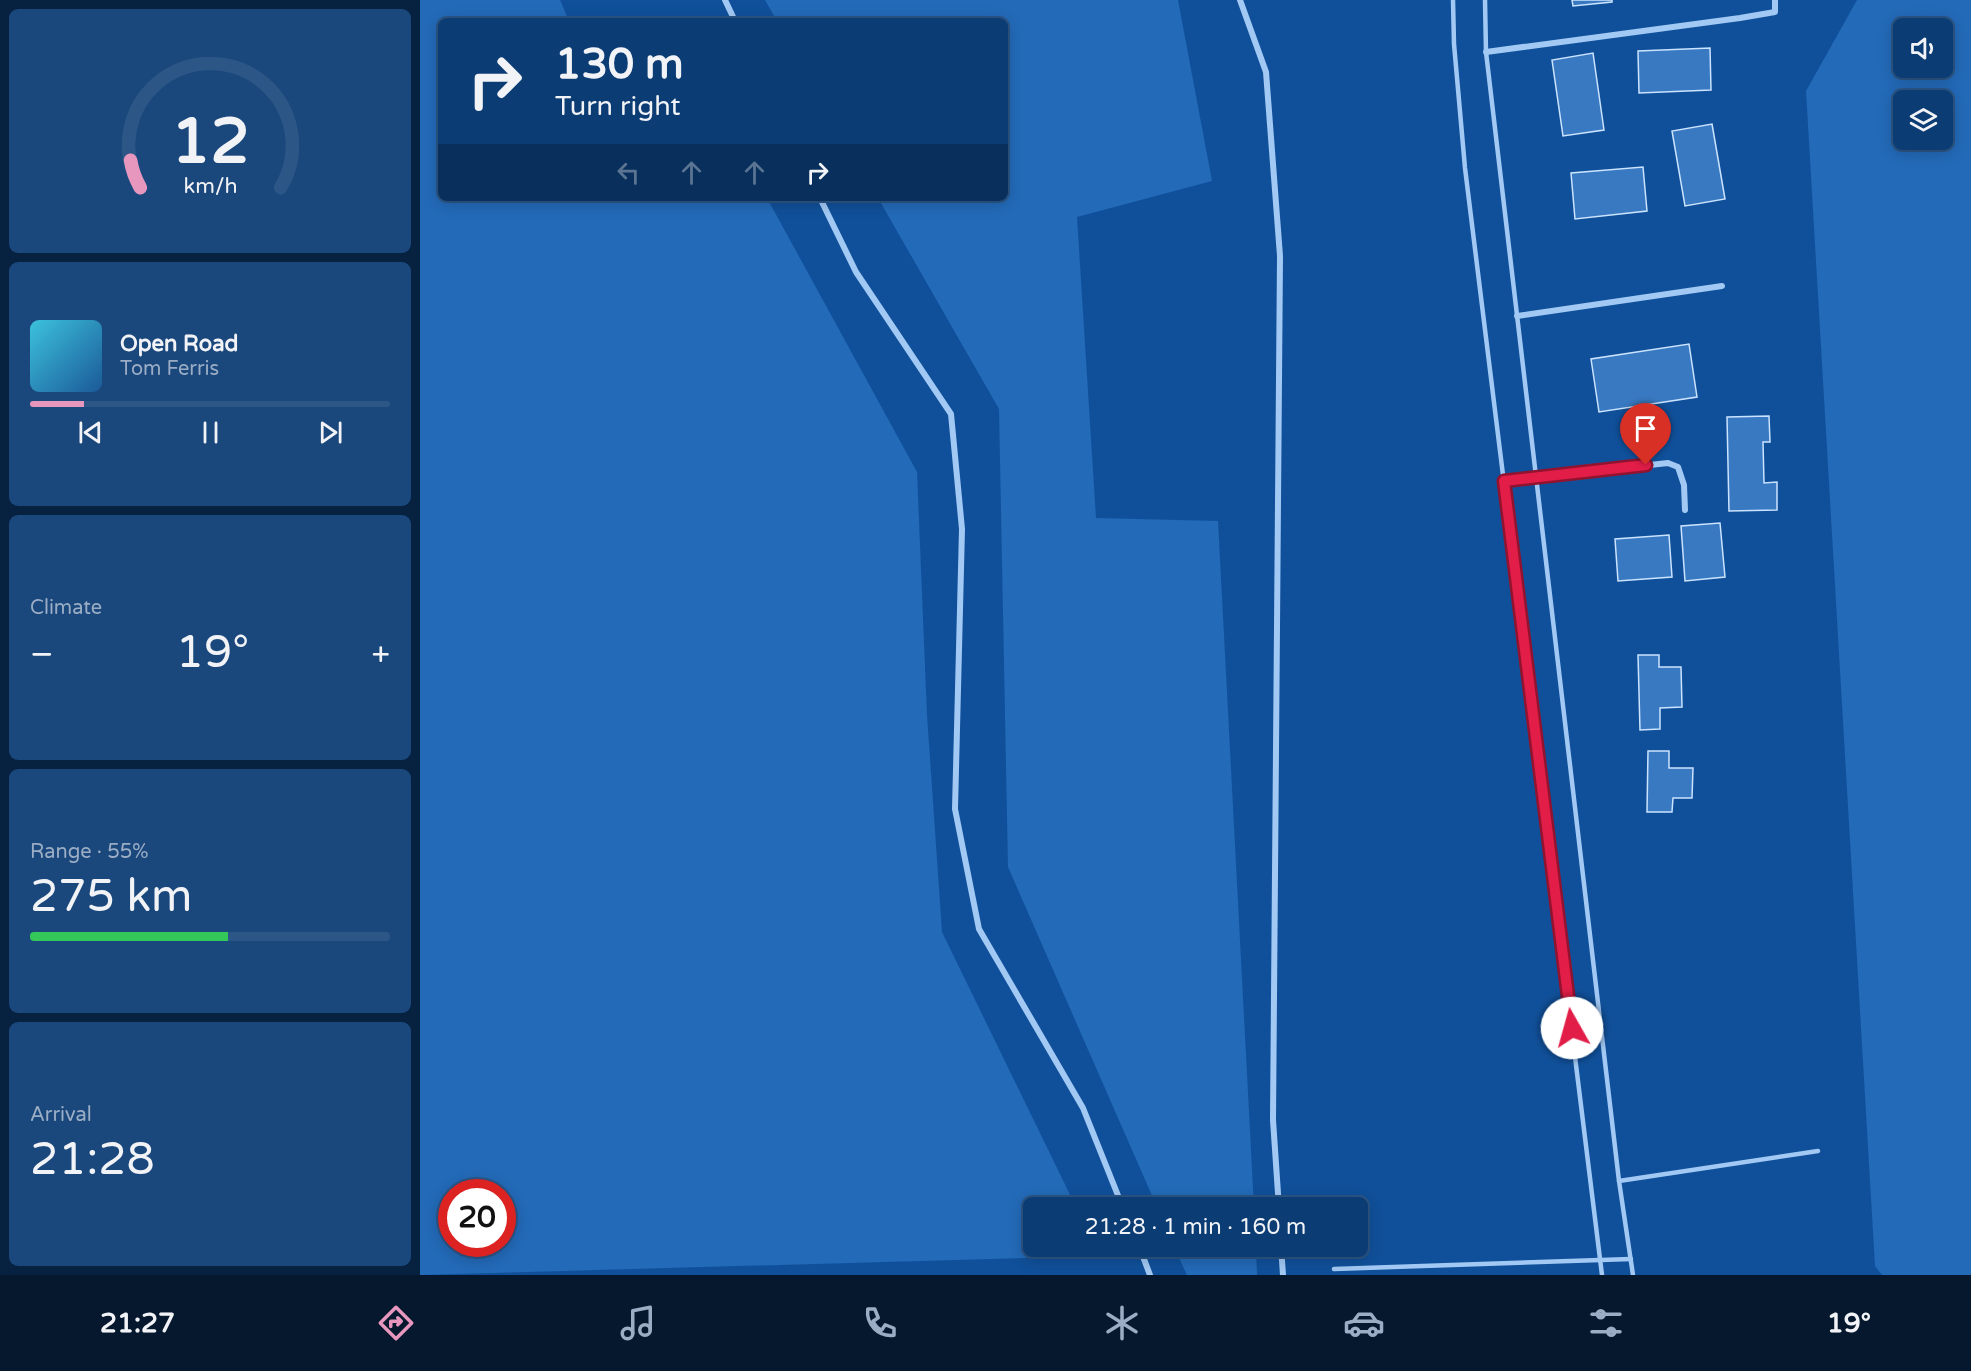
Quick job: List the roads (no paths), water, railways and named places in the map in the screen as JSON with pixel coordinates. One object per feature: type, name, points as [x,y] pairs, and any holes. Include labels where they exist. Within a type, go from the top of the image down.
[{"type":"street","points":[[725,0],[734,18]]},
{"type":"street","points":[[1240,0],[1266,72],[1280,256],[1274,1108],[1278,1197]]},
{"type":"street","points":[[1486,52],[1775,12],[1775,0]]},
{"type":"street","points":[[821,201],[856,272],[951,414],[962,529],[955,809],[979,929],[1083,1108],[1119,1197]]},
{"type":"street","points":[[1517,316],[1722,285]]},
{"type":"street","points":[[1504,481],[1668,463],[1678,467],[1684,485],[1684,510]]},
{"type":"street","points":[[1143,1257],[1150,1275]]},
{"type":"street","points":[[1282,1257],[1283,1275]]},
{"type":"lane","points":[[1453,0],[1454,44],[1465,168],[1602,1275]]},
{"type":"lane","points":[[1485,0],[1486,52],[1619,1181],[1633,1275]]},
{"type":"lane","points":[[1619,1181],[1818,1151]]},
{"type":"lane","points":[[1334,1269],[1631,1259]]}]
